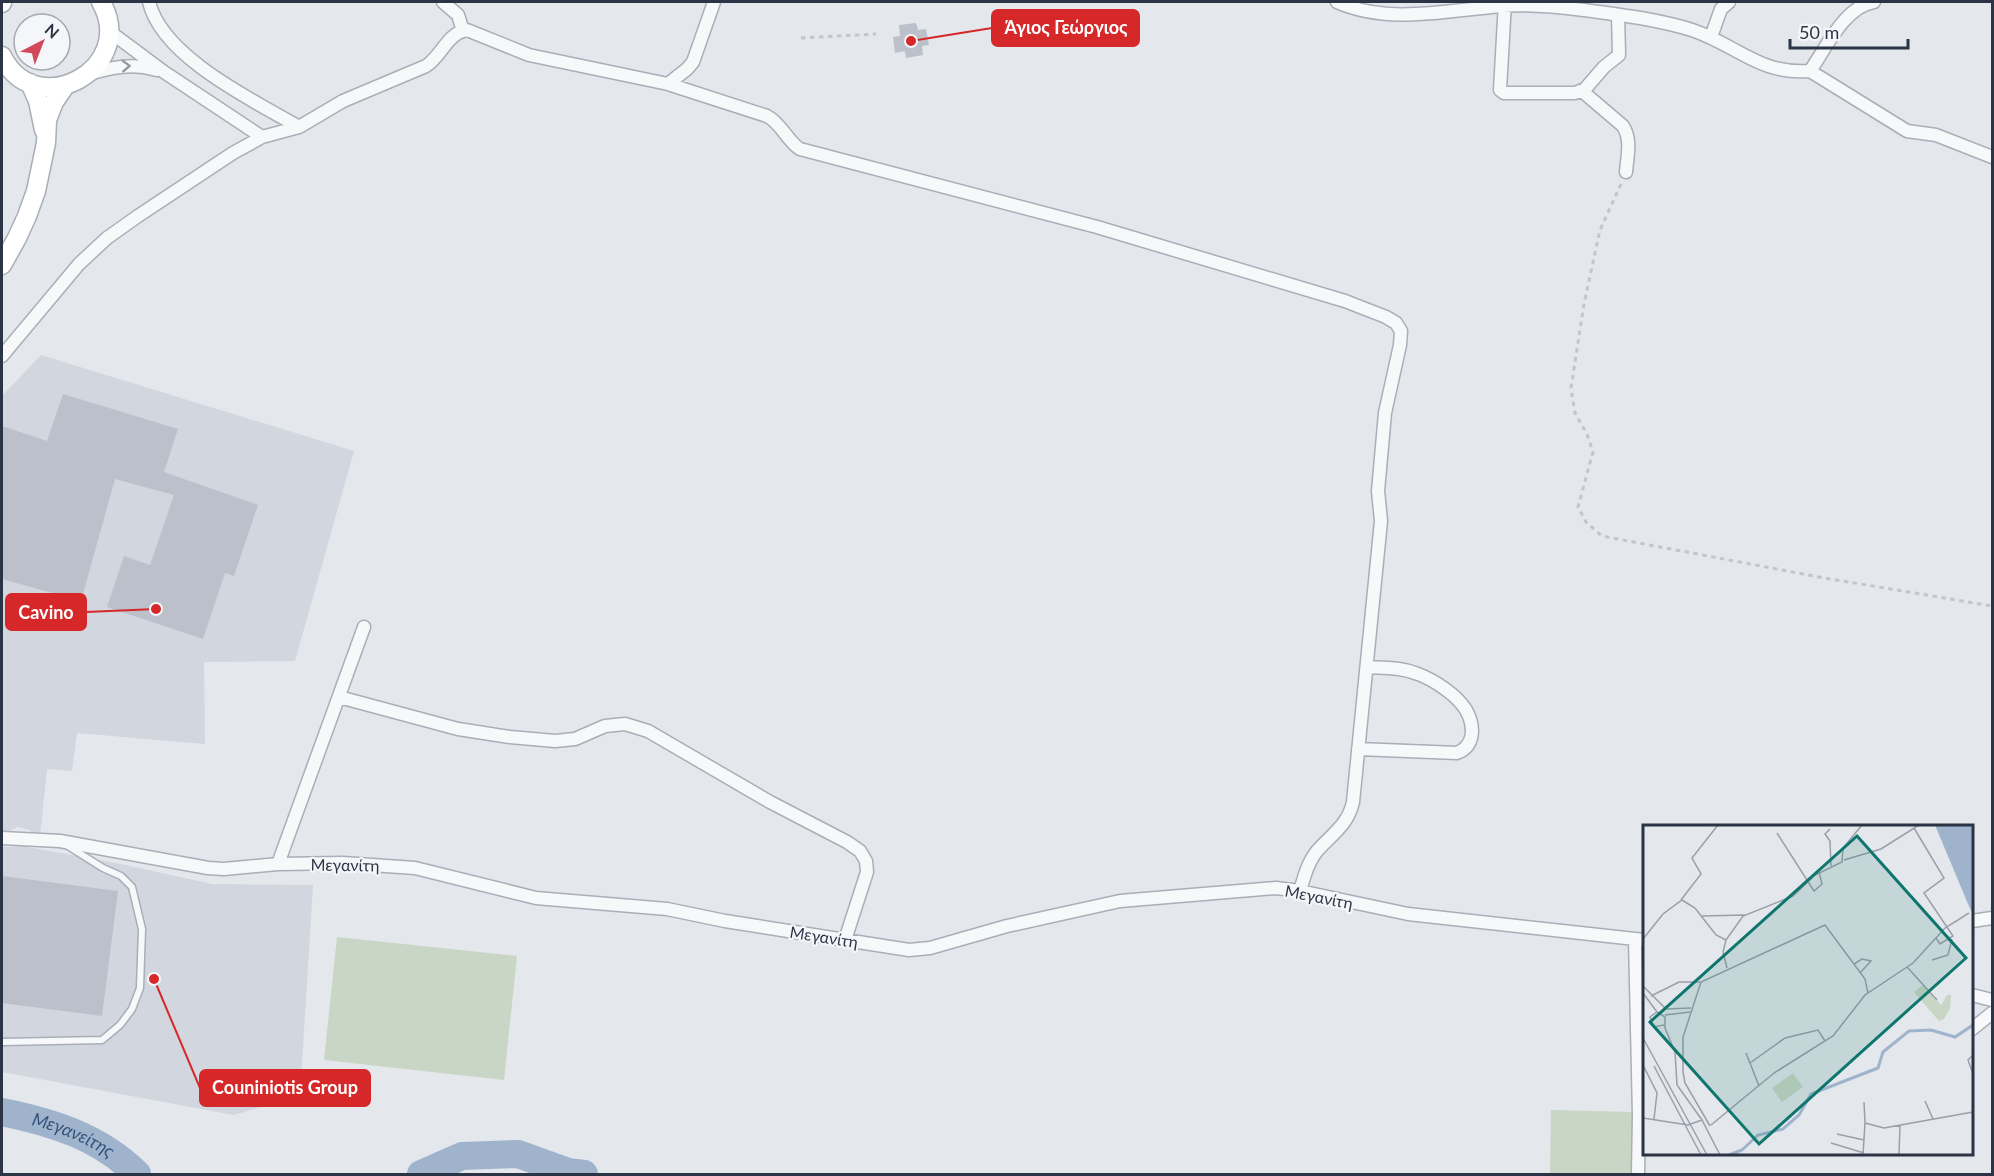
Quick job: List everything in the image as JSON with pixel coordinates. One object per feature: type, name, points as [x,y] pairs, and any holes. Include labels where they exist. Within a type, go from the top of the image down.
[{"type":"main road","points":[[2,56],[16,75],[30,83],[54,87],[77,82],[88,75],[106,50],[109,31],[101,2]]},
{"type":"main road","points":[[30,83],[38,101],[46,143]]},
{"type":"main road","points":[[2,265],[27,216],[36,190],[46,143],[47,120],[54,102],[65,86]]},
{"type":"street","points":[[149,2],[165,31],[192,61],[212,76],[299,127]]},
{"type":"street","points":[[443,2],[458,15],[463,31]]},
{"type":"street","points":[[668,84],[693,62],[714,2]]},
{"type":"street","points":[[1337,2],[1377,14],[1440,14],[1504,4],[1574,9],[1667,23],[1711,37],[1770,68],[1791,72],[1810,71],[1907,131],[1936,135],[1992,157]]},
{"type":"street","points":[[1711,37],[1721,9],[1729,2]]},
{"type":"street","points":[[1810,71],[1851,12],[1866,3],[1874,2]]},
{"type":"street","points":[[1504,4],[1500,90],[1504,93],[1576,93],[1582,91],[1604,67],[1619,55],[1618,15]]},
{"type":"street","points":[[109,31],[164,72],[205,97],[262,137]]},
{"type":"street","points":[[2,356],[63,281],[106,238],[232,153],[262,137],[299,127],[343,101],[426,66],[434,60],[453,36],[463,31],[472,31],[528,55],[668,84],[772,119],[800,149],[1097,227],[1345,301],[1386,317],[1396,323],[1401,331],[1385,413],[1378,491],[1381,520],[1351,811],[1340,830],[1311,861],[1300,891]]},
{"type":"street","points":[[88,75],[112,67],[128,65],[144,66],[164,72]]},
{"type":"street","points":[[1582,91],[1626,131],[1629,144],[1626,172]]},
{"type":"street","points":[[278,864],[364,627]]},
{"type":"street","points":[[1358,749],[1457,753],[1465,750],[1470,744],[1472,735],[1466,710],[1434,682],[1420,674],[1406,670],[1367,667]]},
{"type":"street","points":[[339,697],[458,729],[510,737],[555,741],[575,739],[605,726],[625,724],[648,732],[860,851],[866,861],[867,872],[845,940]]},
{"type":"street","name":"Μεγανίτη","points":[[2,838],[60,841],[207,868],[343,863],[415,868],[536,897],[668,909],[725,921],[895,949],[918,950],[1007,926],[1120,901],[1276,888],[1408,914],[1640,939]]},
{"type":"street","points":[[1973,921],[1992,918]]},
{"type":"street","points":[[1638,1174],[1640,939]]},
{"type":"street","points":[[1973,995],[1992,1000]]},
{"type":"street","points":[[1973,1027],[1992,1013]]},
{"type":"lane","points":[[2,1042],[102,1040],[120,1025],[132,1009],[140,987],[142,929],[132,887],[121,876],[103,868],[60,841]]},
{"type":"path","points":[[801,38],[876,34]]},
{"type":"path","points":[[1626,172],[1600,230],[1584,304],[1571,388],[1575,413],[1587,434],[1593,452],[1578,507],[1586,522],[1602,537],[1761,567],[1992,606]]},
{"type":"shaded area","points":[[41,355],[354,451],[295,661],[204,662],[205,744],[77,733],[72,771],[47,769],[40,836],[32,835],[30,830],[18,827],[10,831],[2,831],[2,396]]},
{"type":"shaded area","points":[[22,846],[212,884],[313,885],[300,1095],[234,1115],[2,1072],[2,847]]},
{"type":"green space","points":[[337,937],[517,956],[504,1080],[324,1060]]},
{"type":"green space","points":[[1551,1110],[1633,1112],[1634,1174],[1550,1174]]},
{"type":"building","points":[[916,23],[918,30],[926,29],[929,45],[922,46],[923,55],[906,58],[905,51],[895,53],[893,37],[900,36],[899,25]]},
{"type":"building","points":[[63,394],[178,429],[164,472],[258,505],[234,576],[225,573],[203,639],[107,607],[124,556],[150,565],[174,495],[115,479],[81,601],[2,579],[2,426],[47,441]]},
{"type":"building","points":[[2,876],[118,891],[102,1016],[2,1003]]},
{"type":"waterway","name":"Μεγανείτης","points":[[2,1112],[57,1126],[74,1133],[107,1150],[137,1174]]},
{"type":"waterway","name":"Μεγανείτης","points":[[421,1174],[462,1156],[518,1154],[568,1172],[584,1174]]},
{"type":"place","name":"Άγιος Γεώργιος","points":[[911,41]]},
{"type":"place","name":"Cavino","points":[[156,609]]},
{"type":"place","name":"Couniniotis Group","points":[[154,979]]}]
